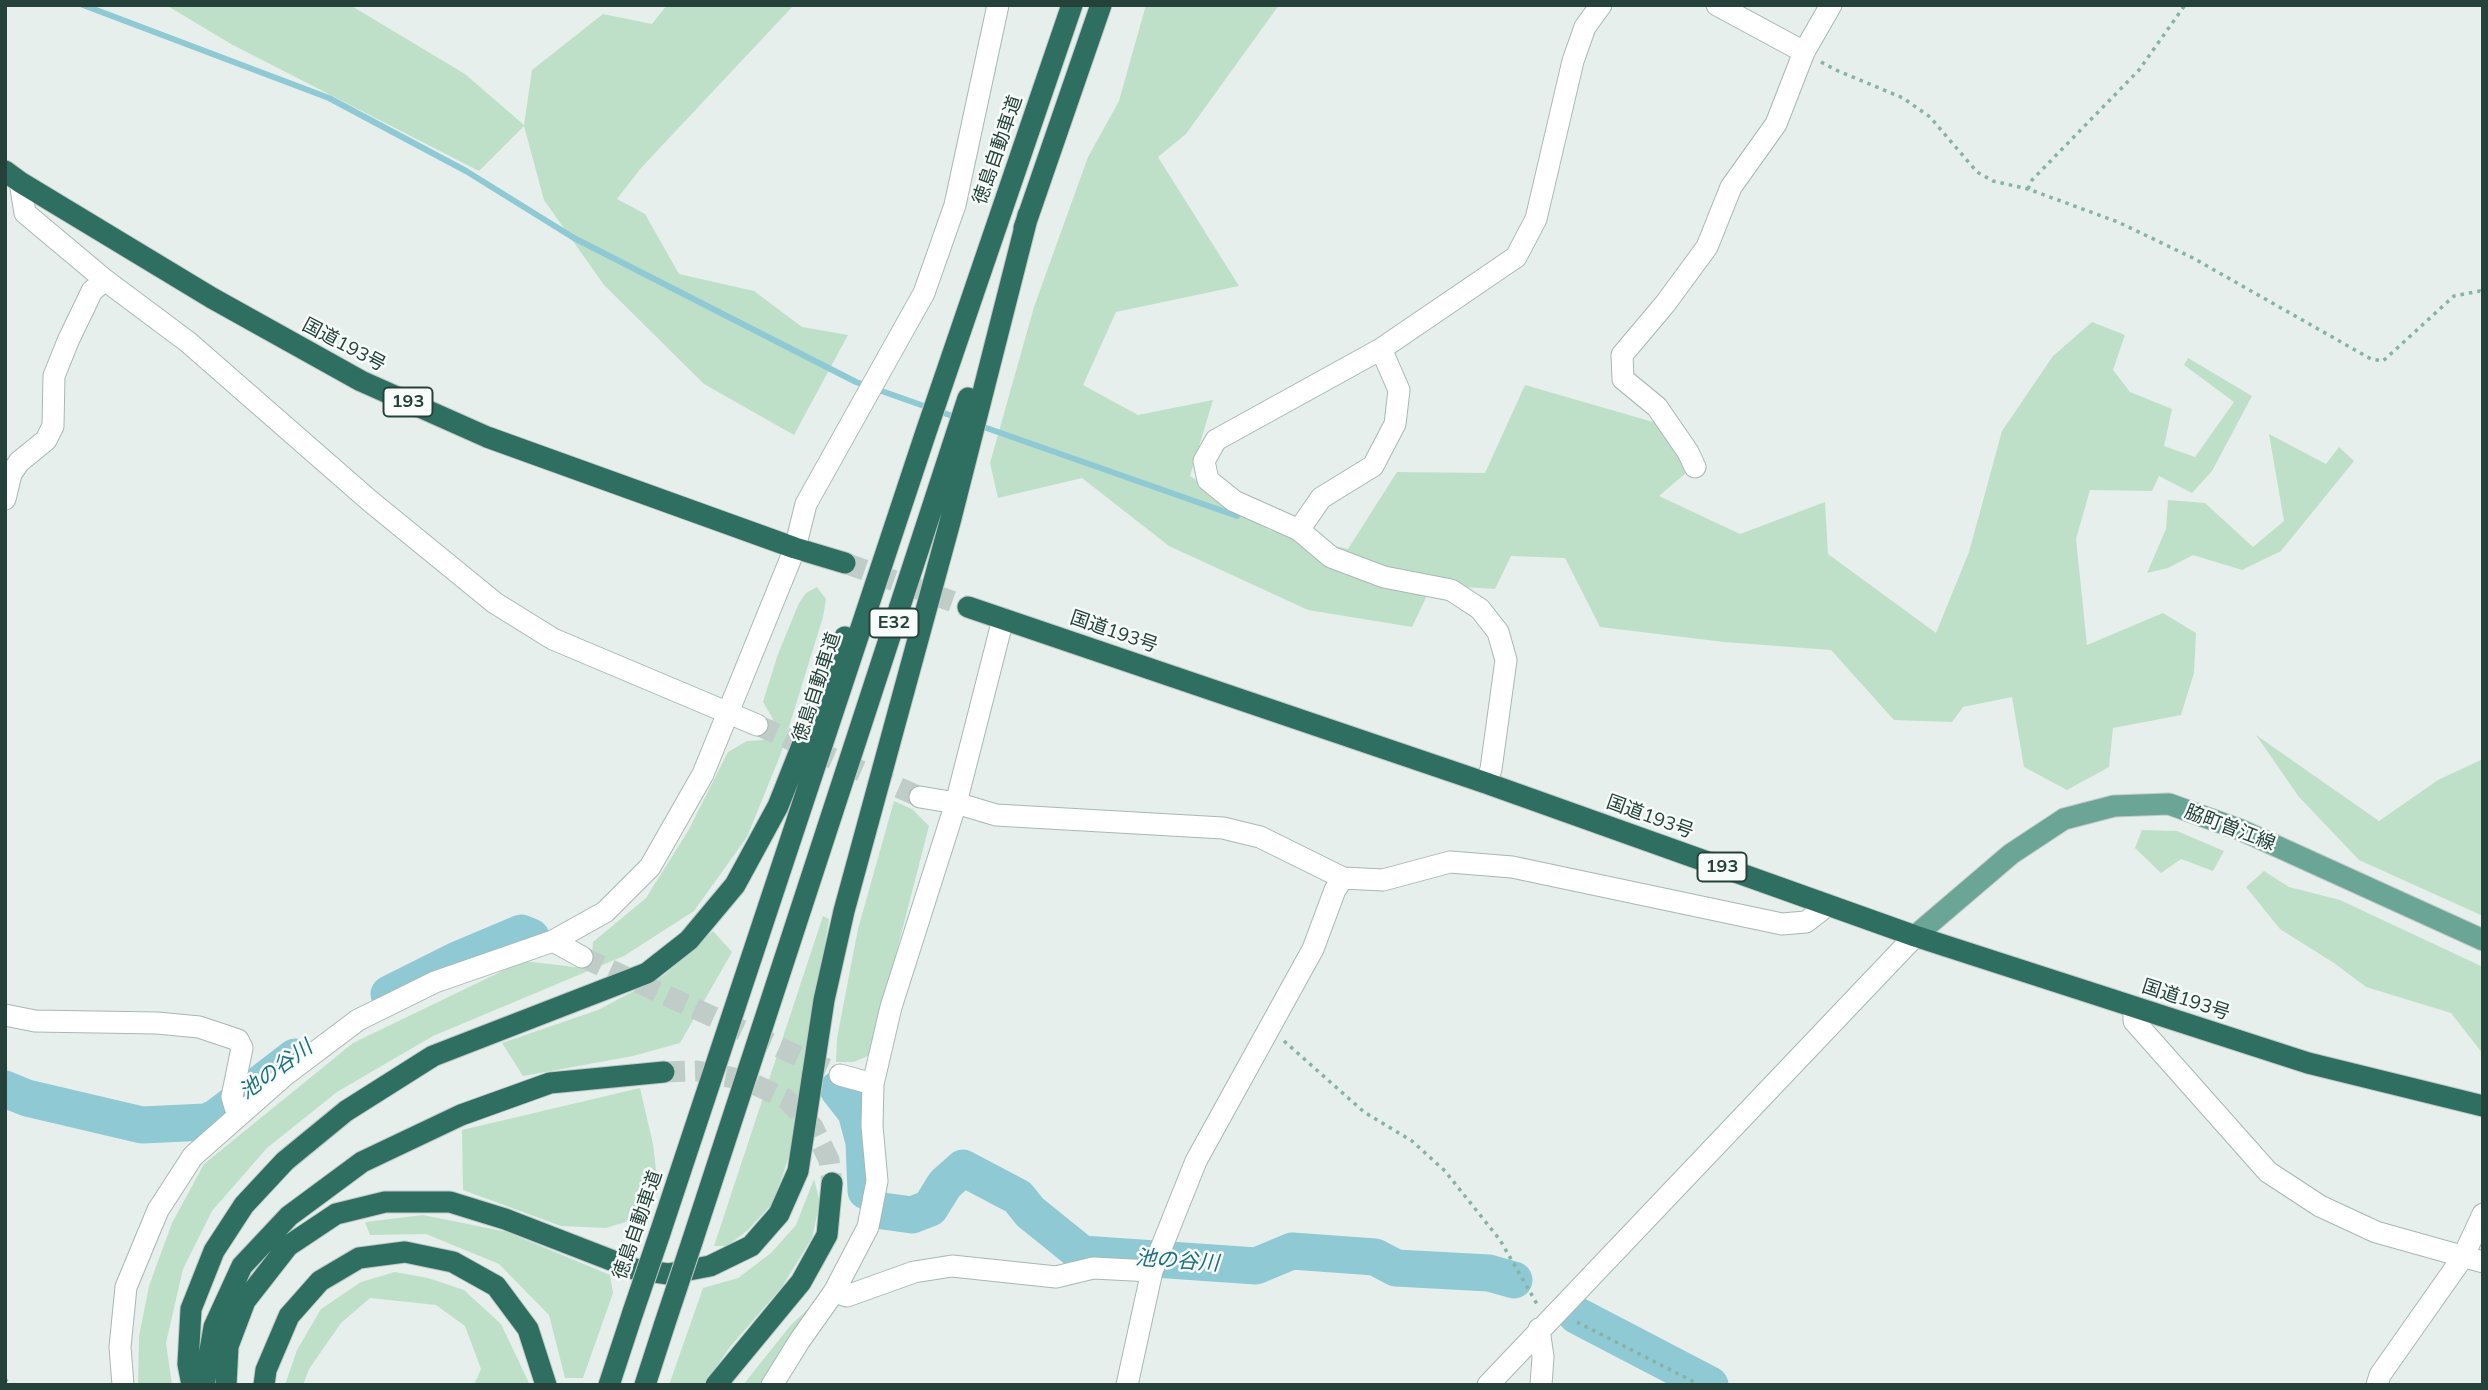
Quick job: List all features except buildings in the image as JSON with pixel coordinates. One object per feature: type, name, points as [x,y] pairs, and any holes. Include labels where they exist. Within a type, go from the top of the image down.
[{"type":"highway","name":"徳島自動車道","points":[[609,1385],[926,432],[1072,5]]},
{"type":"highway","name":"E32","points":[[645,1385],[1028,215],[1101,5]]},
{"type":"highway","name":"国道193号","points":[[12,176],[212,298],[361,381],[487,437],[845,564]]},
{"type":"highway","points":[[226,1385],[228,1346],[245,1301],[288,1246],[336,1214],[385,1202],[450,1202],[505,1219],[634,1269],[668,1274],[710,1266],[751,1246],[779,1214],[799,1171],[824,1000],[844,911],[946,536],[1028,215]]},
{"type":"highway","points":[[192,1385],[188,1364],[191,1309],[214,1251],[244,1205],[285,1161],[346,1111],[433,1056],[647,973],[690,940],[734,885],[778,806],[926,432]]},
{"type":"highway","name":"国道193号","points":[[968,607],[1486,783],[1915,936],[2308,1063],[2483,1106]]},
{"type":"highway","points":[[204,1385],[214,1327],[242,1266],[289,1216],[362,1162],[461,1115],[550,1083],[664,1072]]},
{"type":"highway","points":[[716,1385],[801,1282],[827,1235],[832,1183]]},
{"type":"highway","points":[[264,1385],[266,1370],[289,1316],[320,1281],[359,1258],[405,1252],[453,1262],[496,1286],[528,1329],[546,1385]]},
{"type":"main road","name":"脇町曽江線","points":[[1915,936],[2011,854],[2064,819],[2114,806],[2169,804],[2241,830],[2483,940]]},
{"type":"street","points":[[123,1385],[120,1347],[126,1287],[158,1210],[193,1156],[236,1106],[285,1075],[358,1020],[435,982],[553,941],[605,912],[650,867],[704,774],[795,548],[806,504],[924,293],[955,205],[999,5]]},
{"type":"street","points":[[1486,783],[1491,769],[1506,660],[1498,632],[1480,609],[1451,590],[1384,577],[1331,557],[1299,530],[1234,501],[1208,480],[1204,461],[1216,440],[1381,349],[1516,257],[1536,219],[1573,61],[1585,27],[1601,5]]},
{"type":"street","points":[[1717,5],[1804,52]]},
{"type":"street","points":[[1695,467],[1688,452],[1657,407],[1623,379],[1622,355],[1665,304],[1707,247],[1731,187],[1776,124],[1804,52],[1831,5]]},
{"type":"street","points":[[12,176],[25,214],[105,280],[188,342],[370,501],[495,603],[553,639],[757,725]]},
{"type":"street","points":[[5,499],[11,474],[19,462],[46,440],[53,426],[54,376],[92,291],[105,280]]},
{"type":"street","points":[[1299,530],[1321,498],[1373,466],[1395,424],[1399,390],[1381,349]]},
{"type":"street","points":[[772,1385],[834,1292],[868,1227],[877,1181],[872,1126],[873,1084],[891,1007],[956,803],[1003,619]]},
{"type":"street","points":[[920,797],[956,803],[996,815],[1223,828],[1260,837],[1343,878],[1383,880],[1450,862],[1513,867],[1782,925],[1806,922],[1828,905]]},
{"type":"street","points":[[1127,1385],[1155,1264],[1196,1161],[1313,949],[1335,890],[1343,878]]},
{"type":"street","points":[[1488,1385],[1915,936]]},
{"type":"street","points":[[553,941],[582,957]]},
{"type":"street","points":[[2134,1007],[2134,1021],[2268,1172],[2320,1206],[2376,1232],[2473,1260]]},
{"type":"street","points":[[5,1015],[35,1021],[157,1023],[200,1027],[238,1040],[242,1048],[236,1106]]},
{"type":"street","points":[[839,1075],[873,1084]]},
{"type":"street","points":[[2377,1385],[2380,1375],[2473,1260],[2483,1214]]},
{"type":"street","points":[[834,1292],[847,1296],[914,1272],[952,1266],[1056,1277],[1093,1268],[1155,1264]]},
{"type":"street","points":[[1541,1385],[1547,1321]]},
{"type":"path","points":[[2028,189],[2032,180],[2139,70],[2185,5]]},
{"type":"path","points":[[1804,52],[1836,70],[1903,98],[1930,117],[1977,172],[1993,181],[2028,189],[2118,222],[2193,258],[2371,359],[2383,361],[2454,296],[2480,291],[2483,293]]},
{"type":"path","points":[[1268,1032],[1291,1045],[1364,1112],[1412,1140],[1445,1171],[1500,1240],[1547,1321],[1700,1385]]},
{"type":"path","points":[[5,1379],[10,1385]]},
{"type":"green space","points":[[166,5],[350,5],[465,74],[524,125],[532,70],[603,14],[652,24],[667,5],[794,5],[641,168],[617,199],[645,214],[679,274],[754,291],[802,327],[848,335],[794,435],[704,384],[604,285],[544,200],[524,126],[479,171],[231,44]]},
{"type":"green space","points":[[1146,5],[1279,5],[1186,134],[1158,157],[1239,286],[1116,312],[1083,385],[1138,415],[1213,400],[1190,476],[1269,530],[1348,549],[1397,472],[1485,473],[1525,385],[1674,428],[1687,472],[1659,496],[1740,534],[1825,502],[1828,554],[1936,633],[1969,552],[2002,431],[2053,356],[2092,322],[2125,335],[2113,370],[2130,392],[2172,409],[2164,446],[2195,457],[2234,402],[2184,365],[2188,358],[2252,396],[2212,471],[2192,493],[2159,476],[2152,491],[2090,490],[2076,539],[2087,645],[2163,613],[2196,633],[2194,673],[2181,715],[2113,728],[2109,767],[2067,790],[2024,767],[2012,697],[1963,707],[1952,722],[1894,720],[1831,650],[1724,642],[1600,627],[1565,558],[1511,556],[1495,589],[1432,585],[1412,627],[1308,610],[1169,546],[1082,478],[998,498],[990,463],[1034,307],[1088,157],[1119,101]]},
{"type":"green space","points":[[2269,434],[2326,464],[2339,447],[2354,461],[2281,551],[2242,570],[2193,555],[2168,568],[2147,573],[2166,529],[2168,500],[2205,503],[2253,547],[2284,521]]},
{"type":"green space","points":[[817,587],[826,599],[823,617],[780,756],[747,837],[694,911],[624,956],[433,1036],[337,1092],[267,1148],[212,1211],[183,1269],[166,1343],[172,1385],[138,1385],[139,1336],[149,1286],[172,1223],[204,1164],[353,1043],[523,961],[575,967],[592,954],[593,942],[646,898],[688,831],[728,752],[747,741],[763,740],[773,719],[763,702],[778,654],[799,603],[806,593]]},
{"type":"green space","points":[[2256,735],[2379,821],[2438,780],[2483,759],[2483,916],[2359,860],[2299,797]]},
{"type":"green space","points":[[894,801],[912,809],[929,826],[870,1055],[854,1062],[836,1062],[837,1038],[858,929]]},
{"type":"green space","points":[[2142,830],[2177,831],[2224,851],[2213,871],[2181,859],[2161,873],[2135,848]]},
{"type":"green space","points":[[2264,871],[2289,887],[2340,900],[2483,967],[2483,1054],[2451,1013],[2366,987],[2280,929],[2246,887]]},
{"type":"green space","points":[[823,916],[829,919],[794,1142],[773,1203],[747,1231],[727,1246],[714,1246]]},
{"type":"green space","points":[[713,931],[732,952],[680,1043],[633,1056],[523,1076],[502,1043],[598,1010],[664,975]]},
{"type":"green space","points":[[640,1088],[653,1144],[657,1178],[638,1218],[606,1228],[561,1226],[463,1190],[462,1130]]},
{"type":"green space","points":[[814,1179],[820,1202],[812,1238],[782,1287],[730,1347],[704,1385],[669,1385],[703,1288],[738,1278],[771,1253],[796,1225]]},
{"type":"green space","points":[[423,1215],[507,1232],[610,1275],[613,1293],[583,1378],[565,1378],[549,1315],[499,1264],[426,1234],[370,1235],[365,1222]]},
{"type":"green space","points":[[395,1272],[428,1278],[464,1290],[501,1324],[530,1385],[474,1385],[481,1369],[465,1326],[436,1305],[370,1298],[341,1323],[309,1369],[303,1385],[285,1385],[297,1350],[321,1309],[361,1282]]},
{"type":"green space","points":[[813,1304],[759,1385],[743,1385],[790,1326]]},
{"type":"waterway","points":[[83,5],[329,98],[466,171],[574,238],[856,382],[958,418]]},
{"type":"waterway","points":[[978,425],[1237,516]]},
{"type":"waterway","name":"池の谷川","points":[[389,994],[457,960],[521,933],[531,937]]},
{"type":"waterway","name":"池の谷川","points":[[5,1089],[27,1098],[142,1125],[206,1122],[217,1117],[295,1057]]},
{"type":"waterway","name":"池の谷川","points":[[838,1089],[856,1112],[864,1142],[866,1191]]},
{"type":"waterway","name":"池の谷川","points":[[883,1211],[912,1215],[930,1208],[945,1184],[963,1168],[1018,1197],[1030,1212],[1082,1254],[1256,1266],[1292,1251],[1375,1257],[1396,1268],[1489,1273],[1514,1280]]},
{"type":"waterway","name":"池の谷川","points":[[1576,1315],[1710,1385]]},
{"type":"tunnel","points":[[845,563],[968,607]]},
{"type":"tunnel","points":[[757,725],[920,797]]},
{"type":"tunnel","points":[[582,957],[840,1075]]},
{"type":"tunnel","points":[[664,1072],[697,1071],[745,1080],[786,1099],[813,1127],[829,1160],[832,1183]]}]
